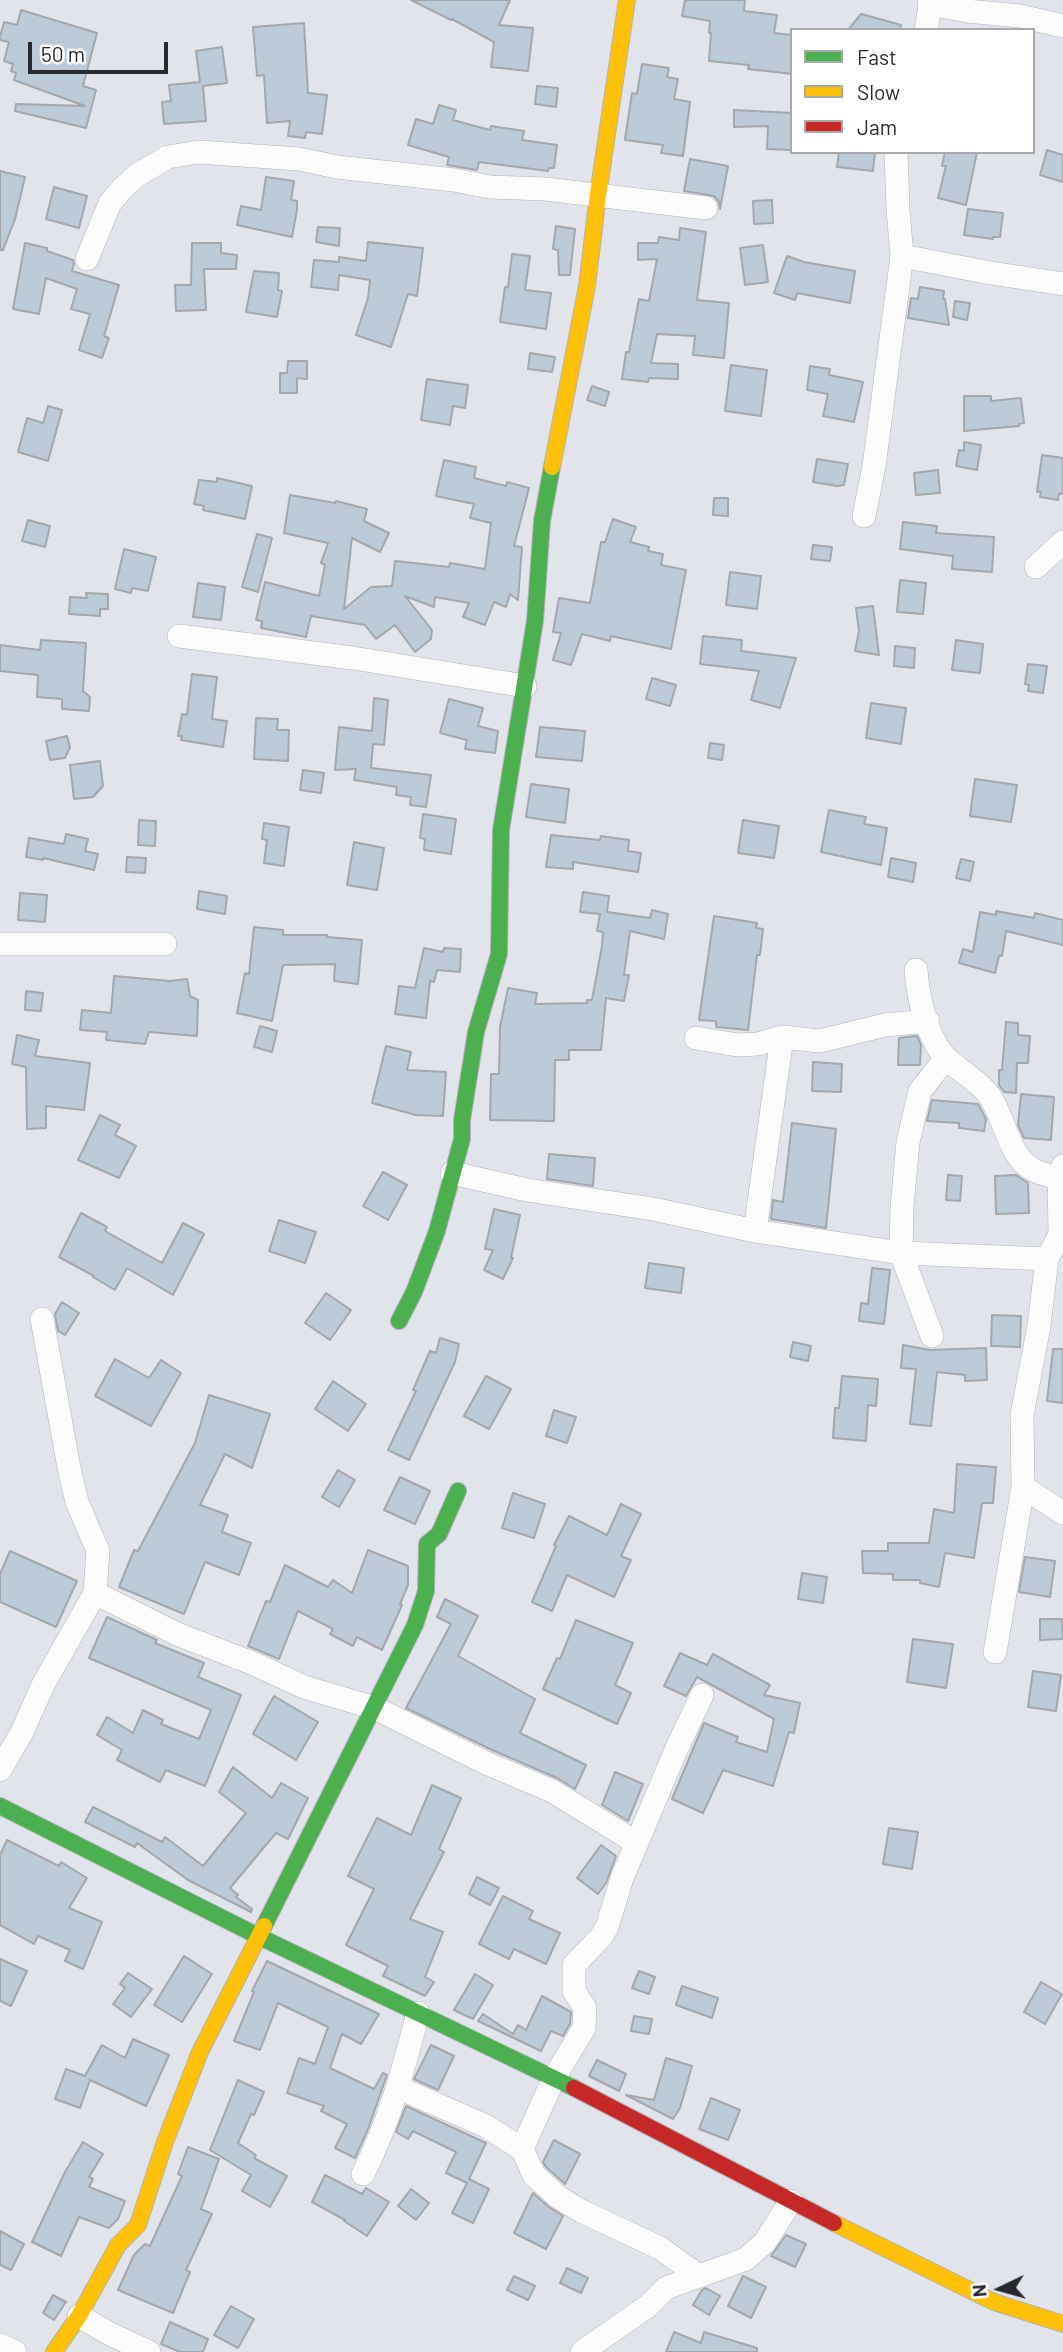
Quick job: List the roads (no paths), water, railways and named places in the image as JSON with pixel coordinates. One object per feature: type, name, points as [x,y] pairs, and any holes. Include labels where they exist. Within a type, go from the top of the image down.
[{"type":"street","points":[[399,1321],[414,1292],[437,1231],[462,1139],[462,1120],[476,1032],[499,954],[501,830],[535,621],[542,521],[587,286],[627,0]]},
{"type":"street","points":[[926,28],[930,2],[967,11],[1020,16],[1063,26]]},
{"type":"street","points":[[87,259],[110,203],[121,189],[136,176],[168,157],[198,152],[299,159],[337,167],[454,180],[490,187],[545,189],[706,208]]},
{"type":"street","points":[[864,516],[874,466],[902,256],[896,154]]},
{"type":"street","points":[[902,256],[1063,284]]},
{"type":"street","points":[[1036,567],[1063,542]]},
{"type":"street","points":[[179,636],[353,658],[525,686]]},
{"type":"street","points":[[0,944],[166,944]]},
{"type":"street","points":[[916,970],[918,997],[938,1048],[991,1097],[1024,1163],[1043,1175],[1061,1175],[1060,1234],[1047,1259],[1037,1339],[1022,1415],[1023,1487],[995,1652]]},
{"type":"street","points":[[696,1038],[737,1045],[758,1044],[782,1037],[820,1041],[885,1025],[928,1021]]},
{"type":"street","points":[[755,1231],[782,1037]]},
{"type":"street","points":[[932,1336],[901,1253],[902,1207],[908,1142],[920,1091],[946,1058]]},
{"type":"street","points":[[452,1173],[527,1189],[653,1209],[755,1231],[901,1253],[1047,1259]]},
{"type":"street","points":[[0,1770],[22,1732],[43,1685],[95,1593],[98,1551],[77,1502],[42,1319]]},
{"type":"street","points":[[1023,1487],[1063,1513]]},
{"type":"street","points":[[54,2352],[79,2316],[118,2245],[138,2225],[165,2142],[200,2052],[415,1625],[426,1591],[428,1544],[439,1534],[458,1491]]},
{"type":"street","points":[[95,1593],[177,1634],[252,1663],[304,1687],[375,1708],[486,1763],[552,1791],[637,1843]]},
{"type":"street","points":[[522,2149],[554,2078],[584,2028],[585,2008],[574,1991],[574,1965],[607,1927],[615,1897],[637,1843],[702,1695]]},
{"type":"street","points":[[0,1805],[258,1937],[554,2078],[791,2201],[994,2301],[1062,2322]]},
{"type":"street","points":[[363,2174],[380,2139],[399,2088],[418,2014]]},
{"type":"street","points":[[399,2088],[486,2126],[522,2149],[534,2175],[558,2197],[581,2211],[660,2248],[699,2276]]},
{"type":"street","points":[[582,2352],[648,2306],[666,2288],[746,2259],[765,2242],[791,2201]]},
{"type":"street","points":[[79,2316],[149,2352]]},
{"type":"street","points":[[0,2345],[15,2352]]}]
